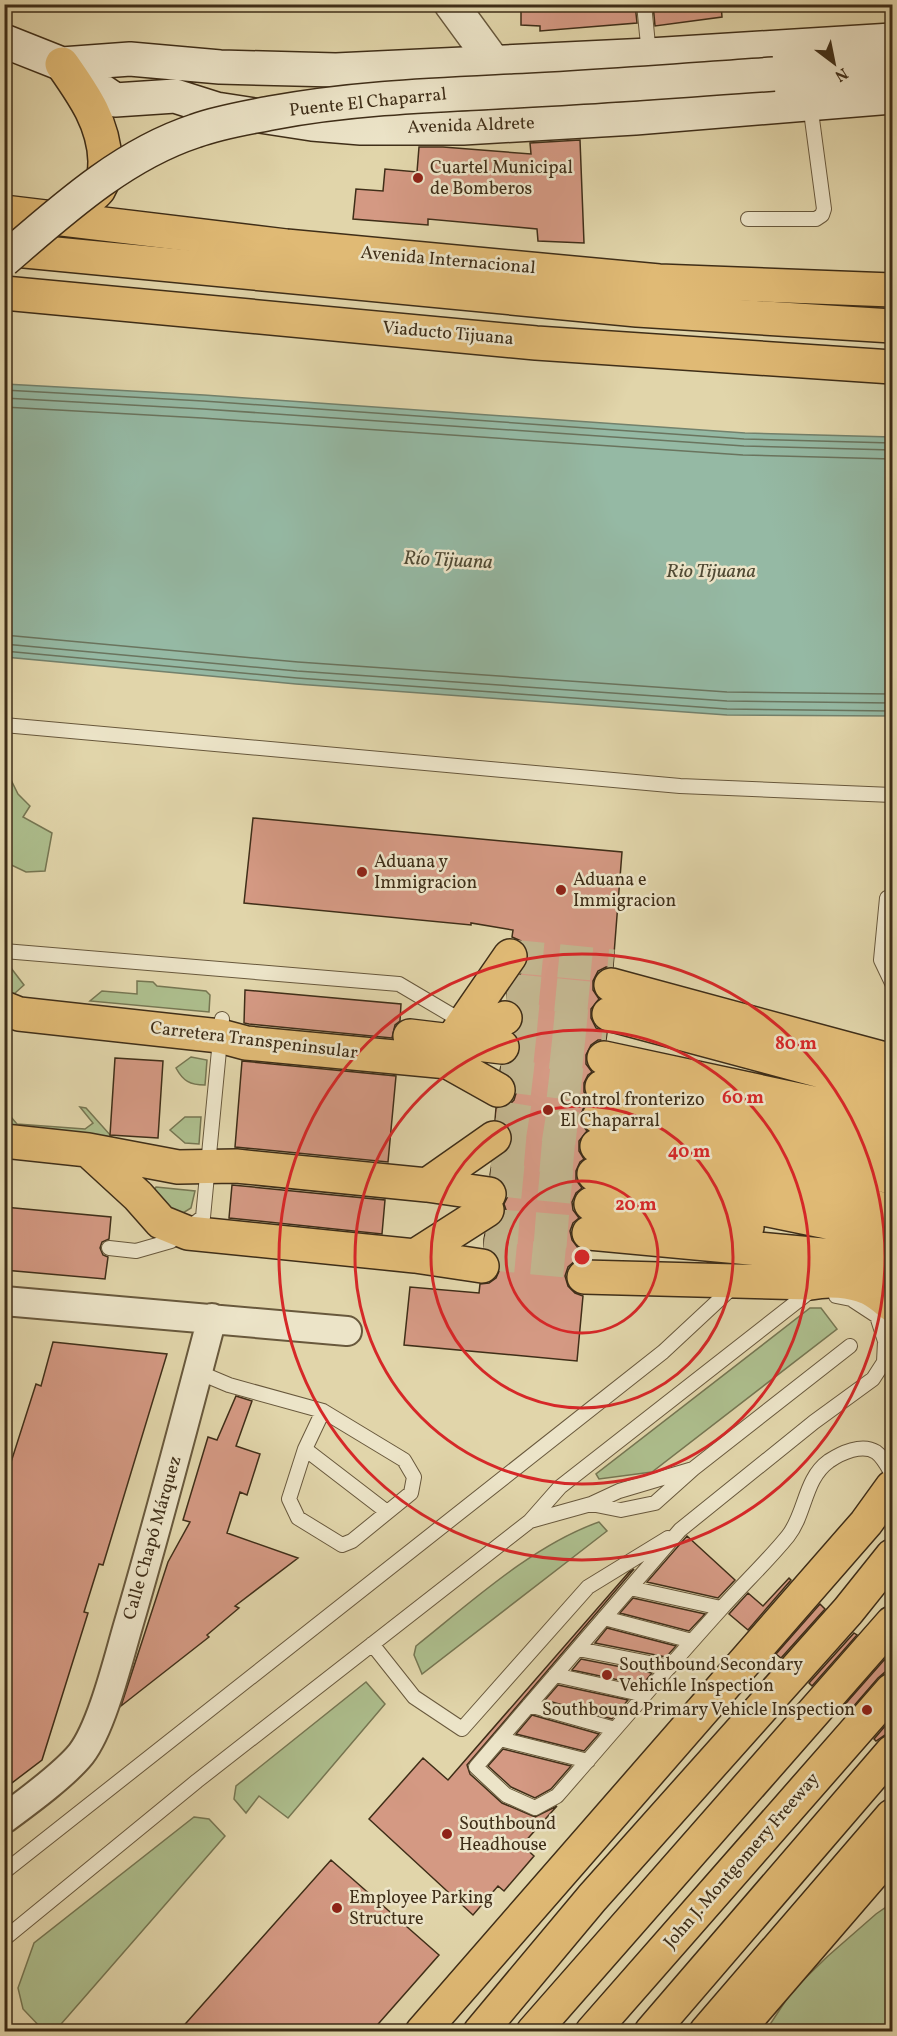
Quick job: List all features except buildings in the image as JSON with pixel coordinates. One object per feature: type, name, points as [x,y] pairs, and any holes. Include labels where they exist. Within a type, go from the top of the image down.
[{"type":"highway","points":[[62,64],[86,99],[105,145],[105,172],[99,189],[65,220]]},
{"type":"highway","name":"Avenida Internacional","points":[[4,212],[286,246],[659,281],[892,290]]},
{"type":"highway","name":"Avenida Internacional","points":[[4,249],[637,310],[892,327]]},
{"type":"highway","name":"Viaducto Tijuana","points":[[4,278],[607,332],[892,345]]},
{"type":"highway","name":"Viaducto Tijuana","points":[[4,293],[536,343],[892,366]]},
{"type":"highway","name":"Carretera Transpeninsular","points":[[4,1008],[20,1014],[170,1031],[221,1028],[246,1043],[488,1092]]},
{"type":"highway","points":[[599,1124],[892,1044]]},
{"type":"highway","points":[[599,1124],[892,1061]]},
{"type":"highway","points":[[599,1124],[892,1078]]},
{"type":"highway","points":[[599,1124],[892,1090]]},
{"type":"highway","points":[[427,1185],[488,1092]]},
{"type":"highway","points":[[427,1185],[488,1092]]},
{"type":"highway","points":[[415,1256],[488,1092]]},
{"type":"highway","points":[[415,1256],[488,1092]]},
{"type":"highway","points":[[599,1124],[892,1098]]},
{"type":"highway","points":[[599,1124],[892,1107]]},
{"type":"highway","points":[[599,1124],[892,1120]]},
{"type":"highway","points":[[599,1124],[892,1133]]},
{"type":"highway","points":[[599,1124],[892,1146]]},
{"type":"highway","points":[[599,1124],[892,1161]]},
{"type":"highway","points":[[599,1124],[892,1178]]},
{"type":"highway","points":[[599,1124],[866,1253]]},
{"type":"highway","points":[[599,1124],[866,1253]]},
{"type":"highway","points":[[599,1124],[866,1253]]},
{"type":"highway","points":[[599,1124],[733,1286],[866,1253]]},
{"type":"highway","points":[[4,1141],[88,1150],[178,1167],[236,1166],[427,1185]]},
{"type":"highway","points":[[88,1150],[138,1196],[160,1222],[183,1232],[415,1256]]},
{"type":"highway","points":[[422,2031],[866,1523],[892,1487]]},
{"type":"highway","points":[[435,2031],[465,2015],[892,1524]]},
{"type":"highway","points":[[480,2031],[592,1898],[848,1611],[892,1556]]},
{"type":"highway","points":[[508,2031],[870,1618],[892,1589]]},
{"type":"highway","points":[[533,2031],[892,1623]]},
{"type":"highway","points":[[563,2031],[892,1656]]},
{"type":"highway","name":"John J. Montgomery Freeway","points":[[592,2031],[892,1690]]},
{"type":"highway","points":[[621,2031],[892,1721]]},
{"type":"highway","points":[[651,2031],[892,1752]]},
{"type":"highway","points":[[679,2031],[892,1783]]},
{"type":"highway","points":[[706,2031],[892,1816]]},
{"type":"highway","points":[[736,2031],[892,1851]]},
{"type":"highway","points":[[845,1906],[892,1887]]},
{"type":"main road","points":[[451,4],[536,123]]},
{"type":"main road","name":"Avenida Aldrete","points":[[62,64],[130,59],[220,67],[336,70],[649,55],[892,40]]},
{"type":"main road","name":"Avenida Aldrete","points":[[4,41],[62,64],[114,100],[175,96],[216,109],[312,124],[361,128],[463,128],[635,118],[892,97]]},
{"type":"main road","name":"Puente El Chaparral","points":[[4,260],[59,213],[109,175],[150,151],[194,131],[240,119],[310,106],[401,97],[574,88],[892,66]]},
{"type":"street","points":[[4,1301],[347,1330]]},
{"type":"street","name":"Calle Chapó Márquez","points":[[4,1819],[81,1754],[98,1722],[162,1510],[212,1318]]},
{"type":"lane","points":[[644,4],[649,55]]},
{"type":"lane","points":[[748,219],[816,219],[822,215],[824,209],[810,104]]},
{"type":"lane","points":[[391,343],[892,377]]},
{"type":"lane","points":[[4,725],[680,786],[892,795]]},
{"type":"lane","points":[[892,899],[887,898],[881,960],[892,983]]},
{"type":"lane","points":[[4,951],[399,984],[488,1092]]},
{"type":"lane","points":[[109,1248],[136,1251],[171,1241],[203,1217],[221,1028]]},
{"type":"lane","points":[[4,1939],[197,1781],[530,1521],[560,1487],[866,1253]]},
{"type":"lane","points":[[372,1644],[414,1697],[462,1729],[588,1587],[680,1530],[814,1422],[873,1379],[884,1362],[885,1341],[877,1316],[851,1299],[866,1253]]},
{"type":"lane","points":[[4,1872],[654,1360],[733,1286]]},
{"type":"lane","points":[[591,1504],[621,1510],[656,1503],[693,1469],[850,1346]]},
{"type":"lane","points":[[198,1372],[229,1385],[323,1412],[404,1460],[414,1477],[411,1493],[352,1540],[342,1545],[298,1518],[289,1499],[305,1449],[323,1412]]},
{"type":"lane","points":[[680,1530],[476,1767],[506,1795],[535,1808],[557,1796],[721,1608],[789,1535],[820,1469],[831,1460],[851,1450],[865,1448],[876,1452],[892,1474]]},
{"type":"lane","points":[[305,1449],[387,1512]]},
{"type":"lane","points":[[530,1521],[591,1504],[619,1491],[693,1469]]},
{"type":"lane","points":[[630,1588],[721,1608]]},
{"type":"lane","points":[[604,1618],[692,1641]]},
{"type":"lane","points":[[578,1648],[670,1667]]},
{"type":"lane","points":[[555,1675],[645,1695]]},
{"type":"lane","points":[[529,1706],[615,1729]]},
{"type":"lane","points":[[500,1739],[588,1761]]},
{"type":"shaded area","points":[[887,121],[892,121],[892,264]]},
{"type":"shaded area","points":[[4,779],[11,780],[18,794],[30,806],[23,817],[52,833],[45,871],[26,872],[5,862]]},
{"type":"shaded area","points":[[4,966],[11,968],[24,985],[14,994],[5,987]]},
{"type":"shaded area","points":[[137,981],[153,982],[157,986],[206,991],[210,995],[209,1012],[90,1001],[102,991],[137,994]]},
{"type":"shaded area","points":[[191,1057],[207,1060],[205,1085],[188,1081],[176,1068]]},
{"type":"shaded area","points":[[80,1107],[86,1108],[112,1137],[5,1129],[4,1109],[17,1124],[85,1129],[93,1123]]},
{"type":"shaded area","points":[[185,1117],[201,1117],[199,1144],[185,1143],[170,1130]]},
{"type":"shaded area","points":[[156,1187],[195,1191],[191,1208],[183,1213],[172,1212],[154,1190]]},
{"type":"shaded area","points":[[810,1308],[821,1308],[837,1329],[652,1472],[599,1479],[596,1474]]},
{"type":"shaded area","points":[[599,1522],[607,1531],[422,1674],[414,1655],[416,1646],[526,1560],[574,1532]]},
{"type":"shaded area","points":[[366,1682],[385,1704],[288,1818],[259,1796],[246,1813],[234,1799],[236,1786]]},
{"type":"shaded area","points":[[194,1817],[209,1819],[225,1836],[55,2031],[44,2031],[23,2009],[18,1988],[34,1943]]},
{"type":"shaded area","points":[[892,1903],[892,2031],[765,2032],[792,1991],[828,1956]]},
{"type":"water","name":"Rio Tijuana","points":[[5,384],[204,395],[745,433],[892,437],[892,716],[727,715],[296,684],[5,657]]},
{"type":"tunnel","points":[[510,956],[613,966]]},
{"type":"tunnel","points":[[507,990],[610,1000]]},
{"type":"tunnel","points":[[505,1018],[607,1028]]},
{"type":"tunnel","points":[[502,1047],[604,1058]]},
{"type":"tunnel","points":[[500,1075],[602,1087]]},
{"type":"tunnel","points":[[496,1117],[598,1131]]},
{"type":"tunnel","points":[[492,1151],[595,1160]]},
{"type":"tunnel","points":[[490,1179],[592,1189]]},
{"type":"tunnel","points":[[486,1225],[589,1233]]},
{"type":"tunnel","points":[[483,1253],[586,1263]]},
{"type":"place","name":"Cuartel Municipal de Bomberos","points":[[418,178]]},
{"type":"place","name":"Aduana y Immigracion","points":[[362,872]]},
{"type":"place","name":"Aduana e Immigracion","points":[[561,890]]},
{"type":"place","name":"Control fronterizo El Chaparral","points":[[548,1110]]},
{"type":"place","name":"Southbound Secondary Vehichle Inspection","points":[[607,1675]]},
{"type":"place","name":"Southbound Primary Vehicle Inspection","points":[[867,1710]]},
{"type":"place","name":"Southbound Headhouse","points":[[447,1834]]},
{"type":"place","name":"Employee Parking Structure","points":[[337,1908]]},
{"type":"water label","name":"Río Tijuana","points":[[448,561]]}]
